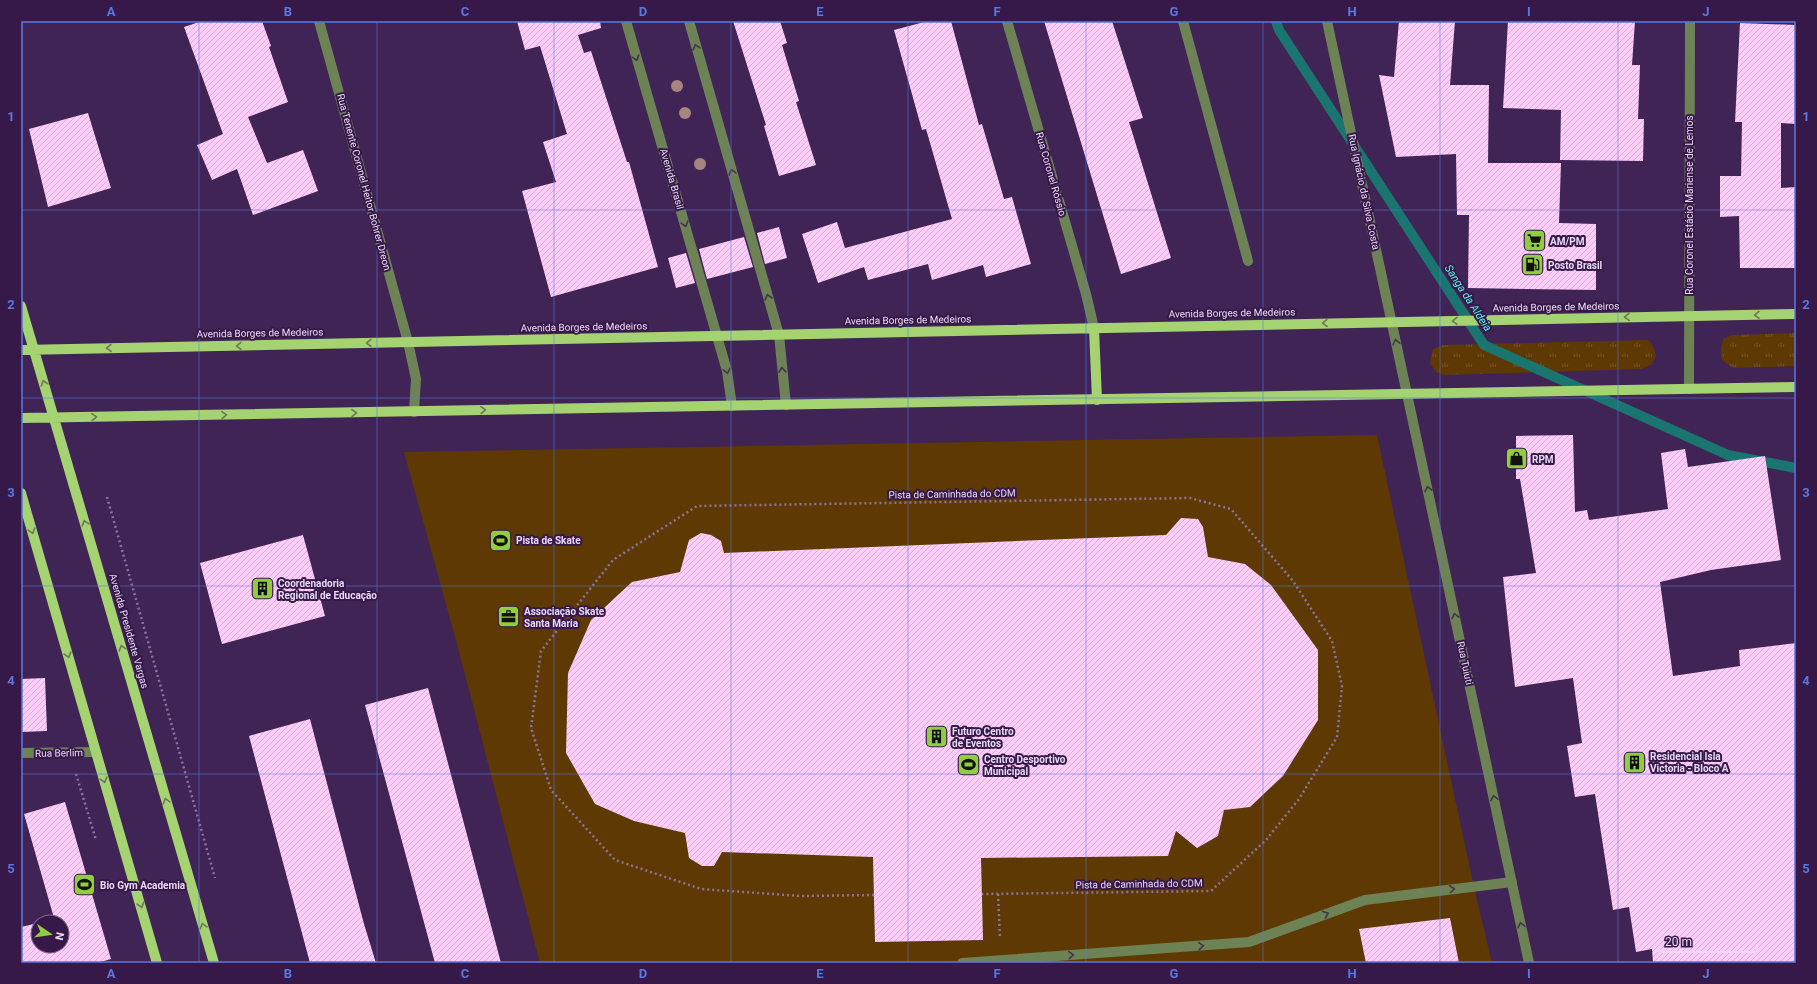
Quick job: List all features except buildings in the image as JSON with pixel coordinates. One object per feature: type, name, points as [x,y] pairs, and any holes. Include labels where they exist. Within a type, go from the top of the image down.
[{"type":"main road","name":"Avenida Presidente Vargas","points":[[21,306],[214,963]]},
{"type":"main road","name":"Avenida Borges de Medeiros","points":[[21,350],[1796,314]]},
{"type":"main road","points":[[1094,328],[1097,400]]},
{"type":"main road","points":[[21,418],[1796,387]]},
{"type":"main road","points":[[21,493],[157,963]]},
{"type":"street","name":"Rua Tenente Coronel Heitor Bohrer Dreon","points":[[319,21],[408,342],[416,379],[414,412]]},
{"type":"street","name":"Avenida Brasil","points":[[626,21],[718,337],[727,371],[732,406]]},
{"type":"street","points":[[689,21],[779,335],[786,405]]},
{"type":"street","name":"Rua Coronel Róssio","points":[[1007,21],[1094,328]]},
{"type":"street","points":[[1184,21],[1248,261]]},
{"type":"street","name":"Rua Ignácio da Silva Costa","points":[[1327,21],[1401,363]]},
{"type":"street","name":"Rua Coronel Estácio Mariense de Lemos","points":[[1689,389],[1690,21]]},
{"type":"street","name":"Rua Tuiuti","points":[[1401,363],[1529,963]]},
{"type":"street","name":"Rua Berlim","points":[[21,754],[96,752]]},
{"type":"street","points":[[962,963],[1249,942],[1365,900],[1512,882]]},
{"type":"path","points":[[107,496],[215,879]]},
{"type":"path","name":"Pista de Caminhada do CDM","points":[[874,895],[801,896],[701,889],[615,860],[551,790],[531,728],[541,651],[613,560],[697,506],[1190,498],[1231,508],[1293,581],[1332,641],[1342,686],[1337,737],[1299,799],[1266,840],[1211,891],[982,894]]},
{"type":"path","points":[[998,894],[1001,960]]},
{"type":"green space","points":[[1796,333],[1796,366],[1733,368],[1722,360],[1721,349],[1723,339],[1732,335]]},
{"type":"green space","points":[[1648,340],[1652,344],[1656,355],[1652,364],[1641,369],[1444,375],[1436,372],[1430,363],[1433,349],[1443,345]]},
{"type":"green space","name":"Centro Desportivo Municipal","points":[[1377,435],[1474,887],[1492,963],[540,963],[457,644],[404,452]]},
{"type":"waterway","name":"Sanga da Aldeia","points":[[1276,21],[1279,30],[1484,345],[1728,455],[1796,468]]},
{"type":"place","name":"AM/PM","points":[[1535,241]]},
{"type":"place","name":"Posto Brasil","points":[[1532,265]]},
{"type":"place","name":"RPM","points":[[1516,459]]},
{"type":"place","name":"Pista de Skate","points":[[501,540]]},
{"type":"place","name":"Coordenadoria Regional de Educação","points":[[263,589]]},
{"type":"place","name":"Associação Skate Santa Maria","points":[[508,617]]},
{"type":"place","name":"Futuro Centro de Eventos","points":[[937,737]]},
{"type":"place","name":"Residencial Isla Victoria - Bloco A","points":[[1634,762]]},
{"type":"place","name":"Centro Desportivo Municipal","points":[[968,765]]},
{"type":"place","name":"Bio Gym Academia","points":[[84,885]]}]
